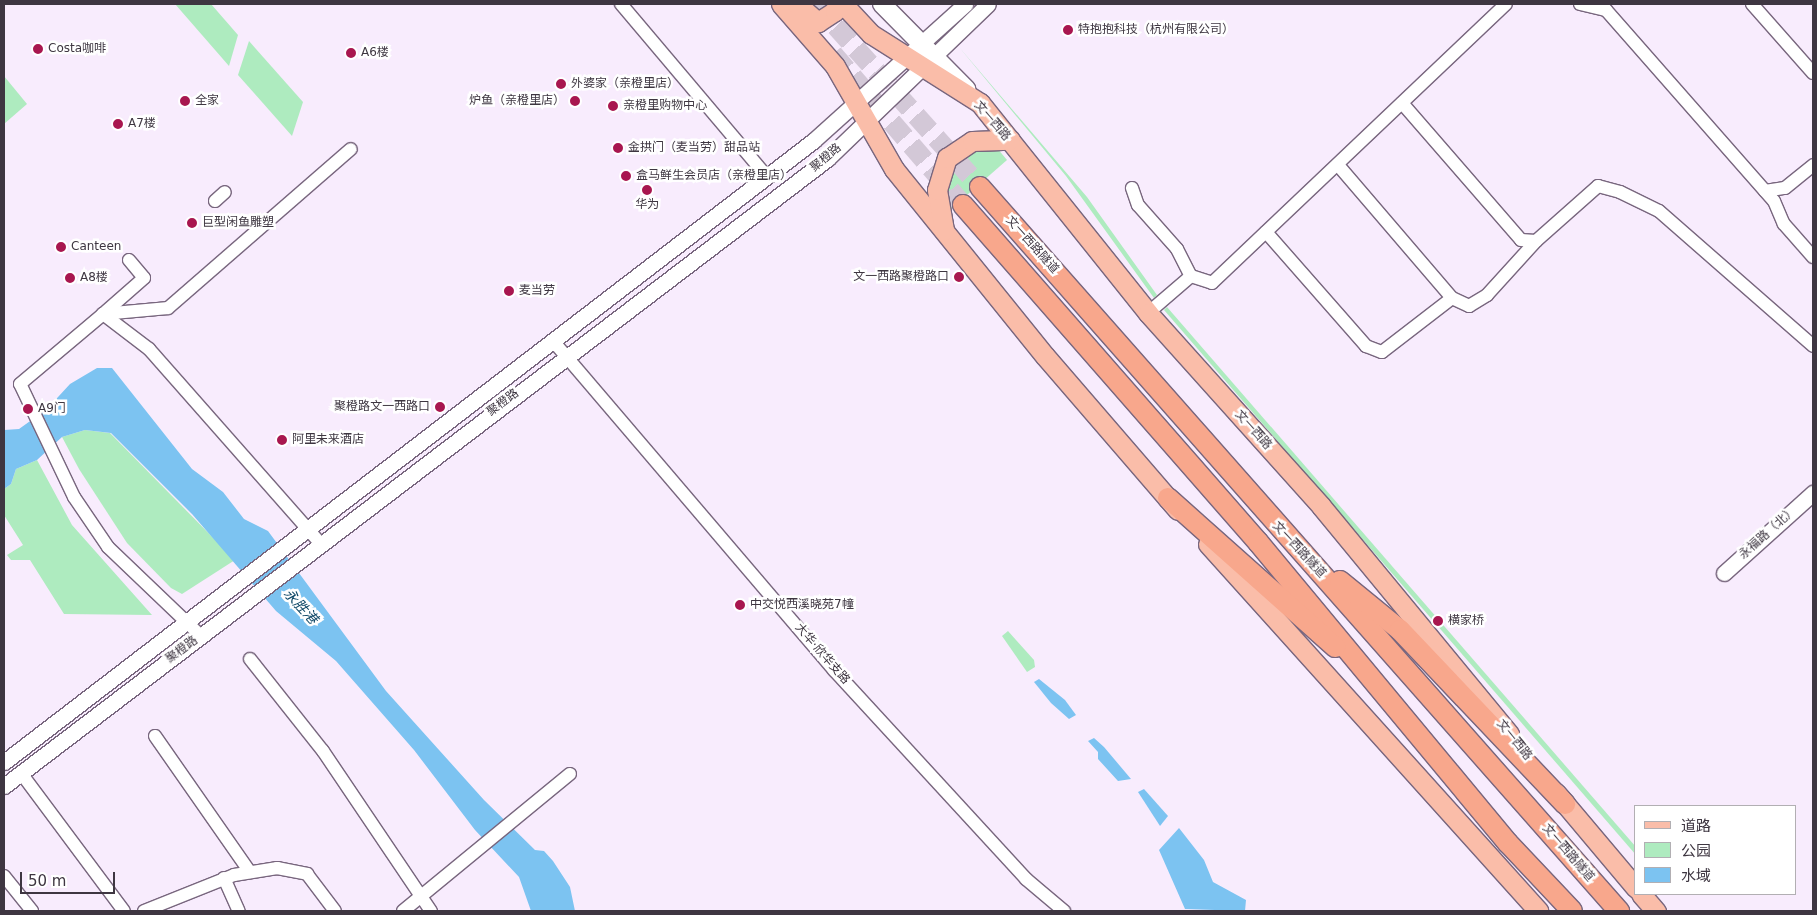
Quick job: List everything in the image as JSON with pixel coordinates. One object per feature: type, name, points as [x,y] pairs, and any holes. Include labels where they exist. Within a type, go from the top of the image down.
[{"type":"highway","name":"文一西路隧道","points":[[980,187],[1620,911]]},
{"type":"highway","name":"文一西路隧道","points":[[963,205],[1390,696],[1508,843],[1572,911]]},
{"type":"highway","points":[[1168,498],[1390,696]]},
{"type":"highway","points":[[1300,550],[1400,630],[1565,804]]},
{"type":"main road","points":[[781,4],[834,66],[894,169],[944,232],[1168,498],[1538,911]]},
{"type":"main road","points":[[797,4],[818,22],[836,11],[837,4]]},
{"type":"main road","name":"文一西路","points":[[843,4],[871,34],[907,56],[929,62],[980,103],[1148,313],[1419,621],[1565,804],[1634,886]]},
{"type":"main road","points":[[882,4],[921,44],[929,62]]},
{"type":"main road","points":[[944,232],[937,190],[947,158],[972,141],[1010,140]]},
{"type":"main road","points":[[1642,895],[1656,911]]},
{"type":"street","points":[[621,4],[767,177]]},
{"type":"street","name":"聚橙路","points":[[6,756],[186,621],[767,177],[856,103],[965,4]]},
{"type":"street","name":"聚橙路","points":[[4,786],[320,543],[827,159],[988,4]]},
{"type":"street","points":[[1132,188],[1138,205],[1177,249],[1191,276],[1212,283],[1506,4]]},
{"type":"street","points":[[1580,4],[1606,10],[1765,191],[1784,224],[1813,257]]},
{"type":"street","points":[[1752,4],[1813,73]]},
{"type":"street","points":[[1402,103],[1521,240],[1536,241]]},
{"type":"street","points":[[103,314],[168,308],[351,148]]},
{"type":"street","points":[[1338,165],[1452,298],[1469,306],[1487,295],[1536,241],[1598,186],[1620,192],[1659,211],[1813,346]]},
{"type":"street","points":[[1765,191],[1785,188],[1813,165]]},
{"type":"street","points":[[1266,232],[1366,346],[1382,352],[1452,298]]},
{"type":"street","points":[[129,260],[144,278],[20,384],[27,404],[53,456],[108,548],[200,636]]},
{"type":"street","points":[[1148,313],[1191,276]]},
{"type":"street","points":[[103,314],[149,349],[320,543]]},
{"type":"street","name":"大华·欣华支路","points":[[553,341],[834,670],[1026,879],[1064,911]]},
{"type":"street","name":"永福路（北）","points":[[1724,573],[1813,493]]},
{"type":"street","points":[[250,659],[323,752],[432,911]]},
{"type":"street","points":[[155,736],[250,872]]},
{"type":"street","points":[[6,756],[22,773],[124,911]]},
{"type":"street","points":[[403,911],[476,849],[570,774]]},
{"type":"street","points":[[144,911],[224,878],[278,868],[307,874],[335,911]]},
{"type":"street","points":[[4,876],[32,911]]},
{"type":"street","points":[[224,878],[239,911]]},
{"type":"green space","points":[[175,4],[211,4],[238,35],[229,66]]},
{"type":"green space","points":[[249,41],[303,102],[292,136],[238,75]]},
{"type":"green space","points":[[959,47],[1087,197],[1157,295],[1154,298],[1066,176]]},
{"type":"green space","points":[[4,76],[27,104],[4,124]]},
{"type":"green space","points":[[966,148],[997,148],[1007,160],[951,209],[944,195],[951,162]]},
{"type":"green space","points":[[1167,307],[1634,845],[1634,853],[1164,310]]},
{"type":"green space","points":[[85,430],[110,433],[235,560],[182,594],[171,588],[127,543],[79,469],[62,437]]},
{"type":"green space","points":[[37,460],[72,525],[152,615],[64,614],[30,560],[11,560],[7,555],[23,545],[4,515],[4,489],[11,484],[16,469]]},
{"type":"green space","points":[[1008,631],[1034,660],[1035,667],[1027,672],[1002,636]]},
{"type":"water","name":"永胜港","points":[[97,368],[112,368],[192,469],[223,492],[244,519],[268,531],[386,691],[484,800],[535,850],[544,851],[553,861],[570,887],[575,911],[531,911],[519,877],[475,830],[414,750],[336,661],[276,611],[192,514],[111,433],[85,430],[62,437],[37,460],[16,469],[11,484],[4,489],[4,430],[19,429],[47,409],[70,384]]},
{"type":"water","points":[[1039,679],[1065,700],[1076,715],[1069,719],[1051,703],[1034,682]]},
{"type":"water","points":[[1094,738],[1131,779],[1118,781],[1098,759],[1098,752],[1088,741]]},
{"type":"water","points":[[1144,789],[1168,816],[1160,826],[1138,792]]},
{"type":"water","points":[[1179,828],[1204,860],[1213,882],[1246,900],[1245,911],[1185,909],[1159,850]]},
{"type":"tunnel","points":[[816,4],[980,187]]},
{"type":"tunnel","points":[[833,54],[963,205]]},
{"type":"place","name":"特抱抱科技（杭州有限公司）","points":[[1068,30]]},
{"type":"place","name":"Costa咖啡","points":[[38,49]]},
{"type":"place","name":"A6楼","points":[[351,53]]},
{"type":"place","name":"外婆家（亲橙里店）","points":[[561,84]]},
{"type":"place","name":"全家","points":[[185,101]]},
{"type":"place","name":"炉鱼（亲橙里店）","points":[[575,101]]},
{"type":"place","name":"亲橙里购物中心","points":[[613,106]]},
{"type":"place","name":"A7楼","points":[[118,124]]},
{"type":"place","name":"金拱门（麦当劳）甜品站","points":[[618,148]]},
{"type":"place","name":"盒马鲜生会员店（亲橙里店）","points":[[626,176]]},
{"type":"place","name":"华为","points":[[647,190]]},
{"type":"place","name":"巨型闲鱼雕塑","points":[[192,223]]},
{"type":"place","name":"Canteen","points":[[61,247]]},
{"type":"place","name":"文一西路聚橙路口","points":[[959,277]]},
{"type":"place","name":"A8楼","points":[[70,278]]},
{"type":"place","name":"麦当劳","points":[[509,291]]},
{"type":"place","name":"聚橙路文一西路口","points":[[440,407]]},
{"type":"place","name":"A9门","points":[[28,409]]},
{"type":"place","name":"阿里未来酒店","points":[[282,440]]},
{"type":"place","name":"中交悦西溪晓苑7幢","points":[[740,605]]},
{"type":"place","name":"横家桥","points":[[1438,621]]}]
